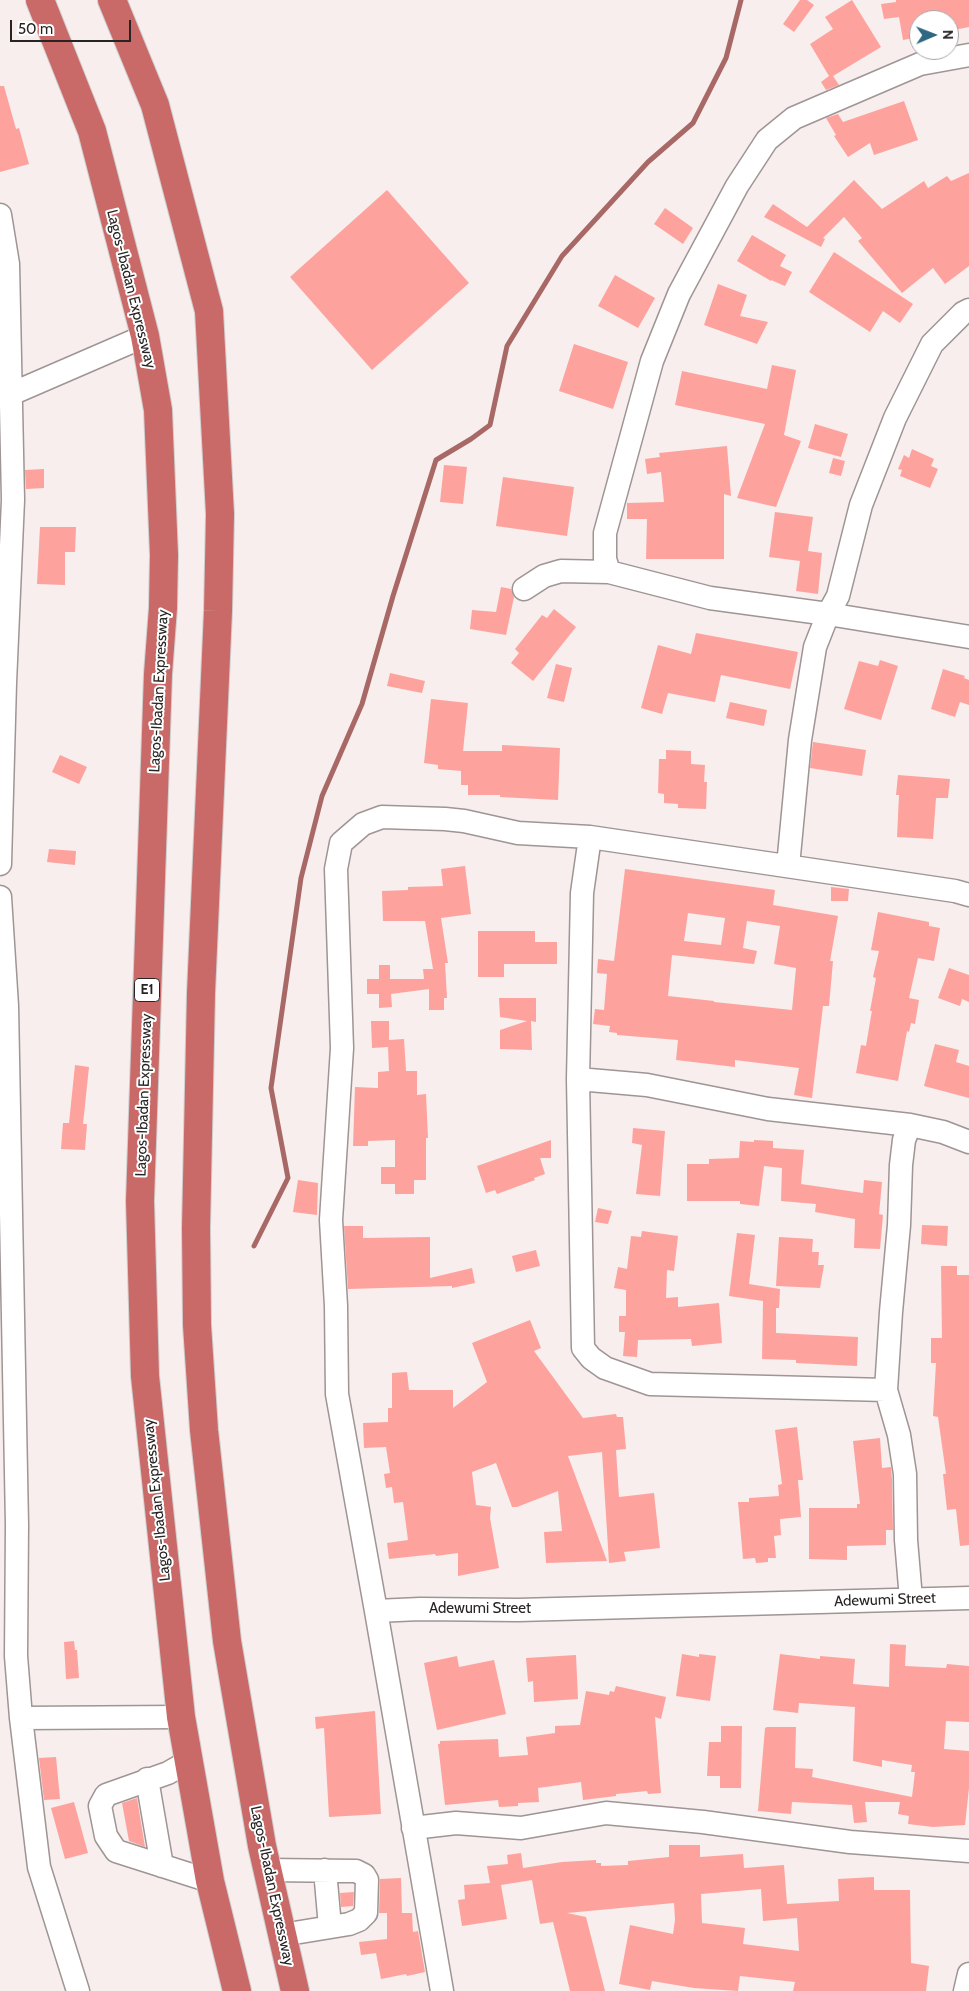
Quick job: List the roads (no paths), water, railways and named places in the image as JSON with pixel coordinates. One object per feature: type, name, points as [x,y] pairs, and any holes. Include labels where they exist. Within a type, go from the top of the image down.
[{"type":"highway","name":"Lagos-Ibadan Expressway","points":[[40,0],[92,131],[145,336],[158,410],[164,555],[163,608],[158,674],[140,1201],[145,1376],[181,1717],[210,1881],[236,1991]]},
{"type":"highway","name":"Lagos-Ibadan Expressway","points":[[112,0],[155,105],[209,311],[220,514],[218,611],[202,993],[196,1228],[197,1325],[204,1430],[227,1642],[267,1870],[294,1991]]},
{"type":"street","points":[[609,572],[605,559],[605,533],[652,360],[679,294],[737,186],[767,140],[794,118],[920,64],[969,55]]},
{"type":"street","points":[[0,215],[8,264],[13,500],[0,864]]},
{"type":"street","points":[[788,866],[800,740],[815,648],[828,614],[838,596],[861,505],[895,418],[932,344],[963,313],[969,310]]},
{"type":"street","points":[[11,394],[145,336]]},
{"type":"street","points":[[524,589],[544,576],[561,571],[609,572],[710,598],[828,614],[969,638]]},
{"type":"street","points":[[442,1991],[337,1394],[336,1306],[331,1220],[342,1048],[336,869],[341,843],[363,824],[382,818],[445,819],[464,821],[518,833],[590,837],[955,891],[969,895]]},
{"type":"street","points":[[590,837],[582,893],[578,1079],[583,1348],[591,1358],[605,1368],[650,1384],[886,1390]]},
{"type":"street","points":[[0,897],[7,1006],[8,1404],[17,1525],[16,1656],[21,1718],[39,1867],[78,1991]]},
{"type":"street","points":[[578,1079],[647,1085],[768,1109],[910,1125],[943,1132],[969,1142]]},
{"type":"street","points":[[910,1125],[904,1140],[901,1165],[900,1225],[891,1312],[886,1390],[899,1435],[905,1474],[906,1540],[911,1599]]},
{"type":"street","name":"Adewumi Street","points":[[376,1611],[706,1606],[969,1598]]},
{"type":"street","points":[[21,1718],[181,1717]]},
{"type":"street","points":[[189,1761],[168,1773],[106,1795],[100,1806],[106,1836],[116,1850],[210,1881]]},
{"type":"street","points":[[147,1779],[162,1866]]},
{"type":"street","points":[[413,1828],[456,1823],[521,1828],[606,1813],[703,1822],[850,1842],[969,1851]]},
{"type":"street","points":[[267,1870],[356,1871],[364,1875],[367,1880],[366,1912],[359,1920],[282,1935]]},
{"type":"street","points":[[325,1870],[330,1927]]},
{"type":"street","points":[[965,1991],[969,1974]]},
{"type":"waterway","points":[[254,1246],[288,1178],[271,1088],[301,878],[322,796],[362,704],[393,596],[436,460],[490,425],[507,346],[562,256],[648,162],[693,123],[726,58],[741,0]]}]
